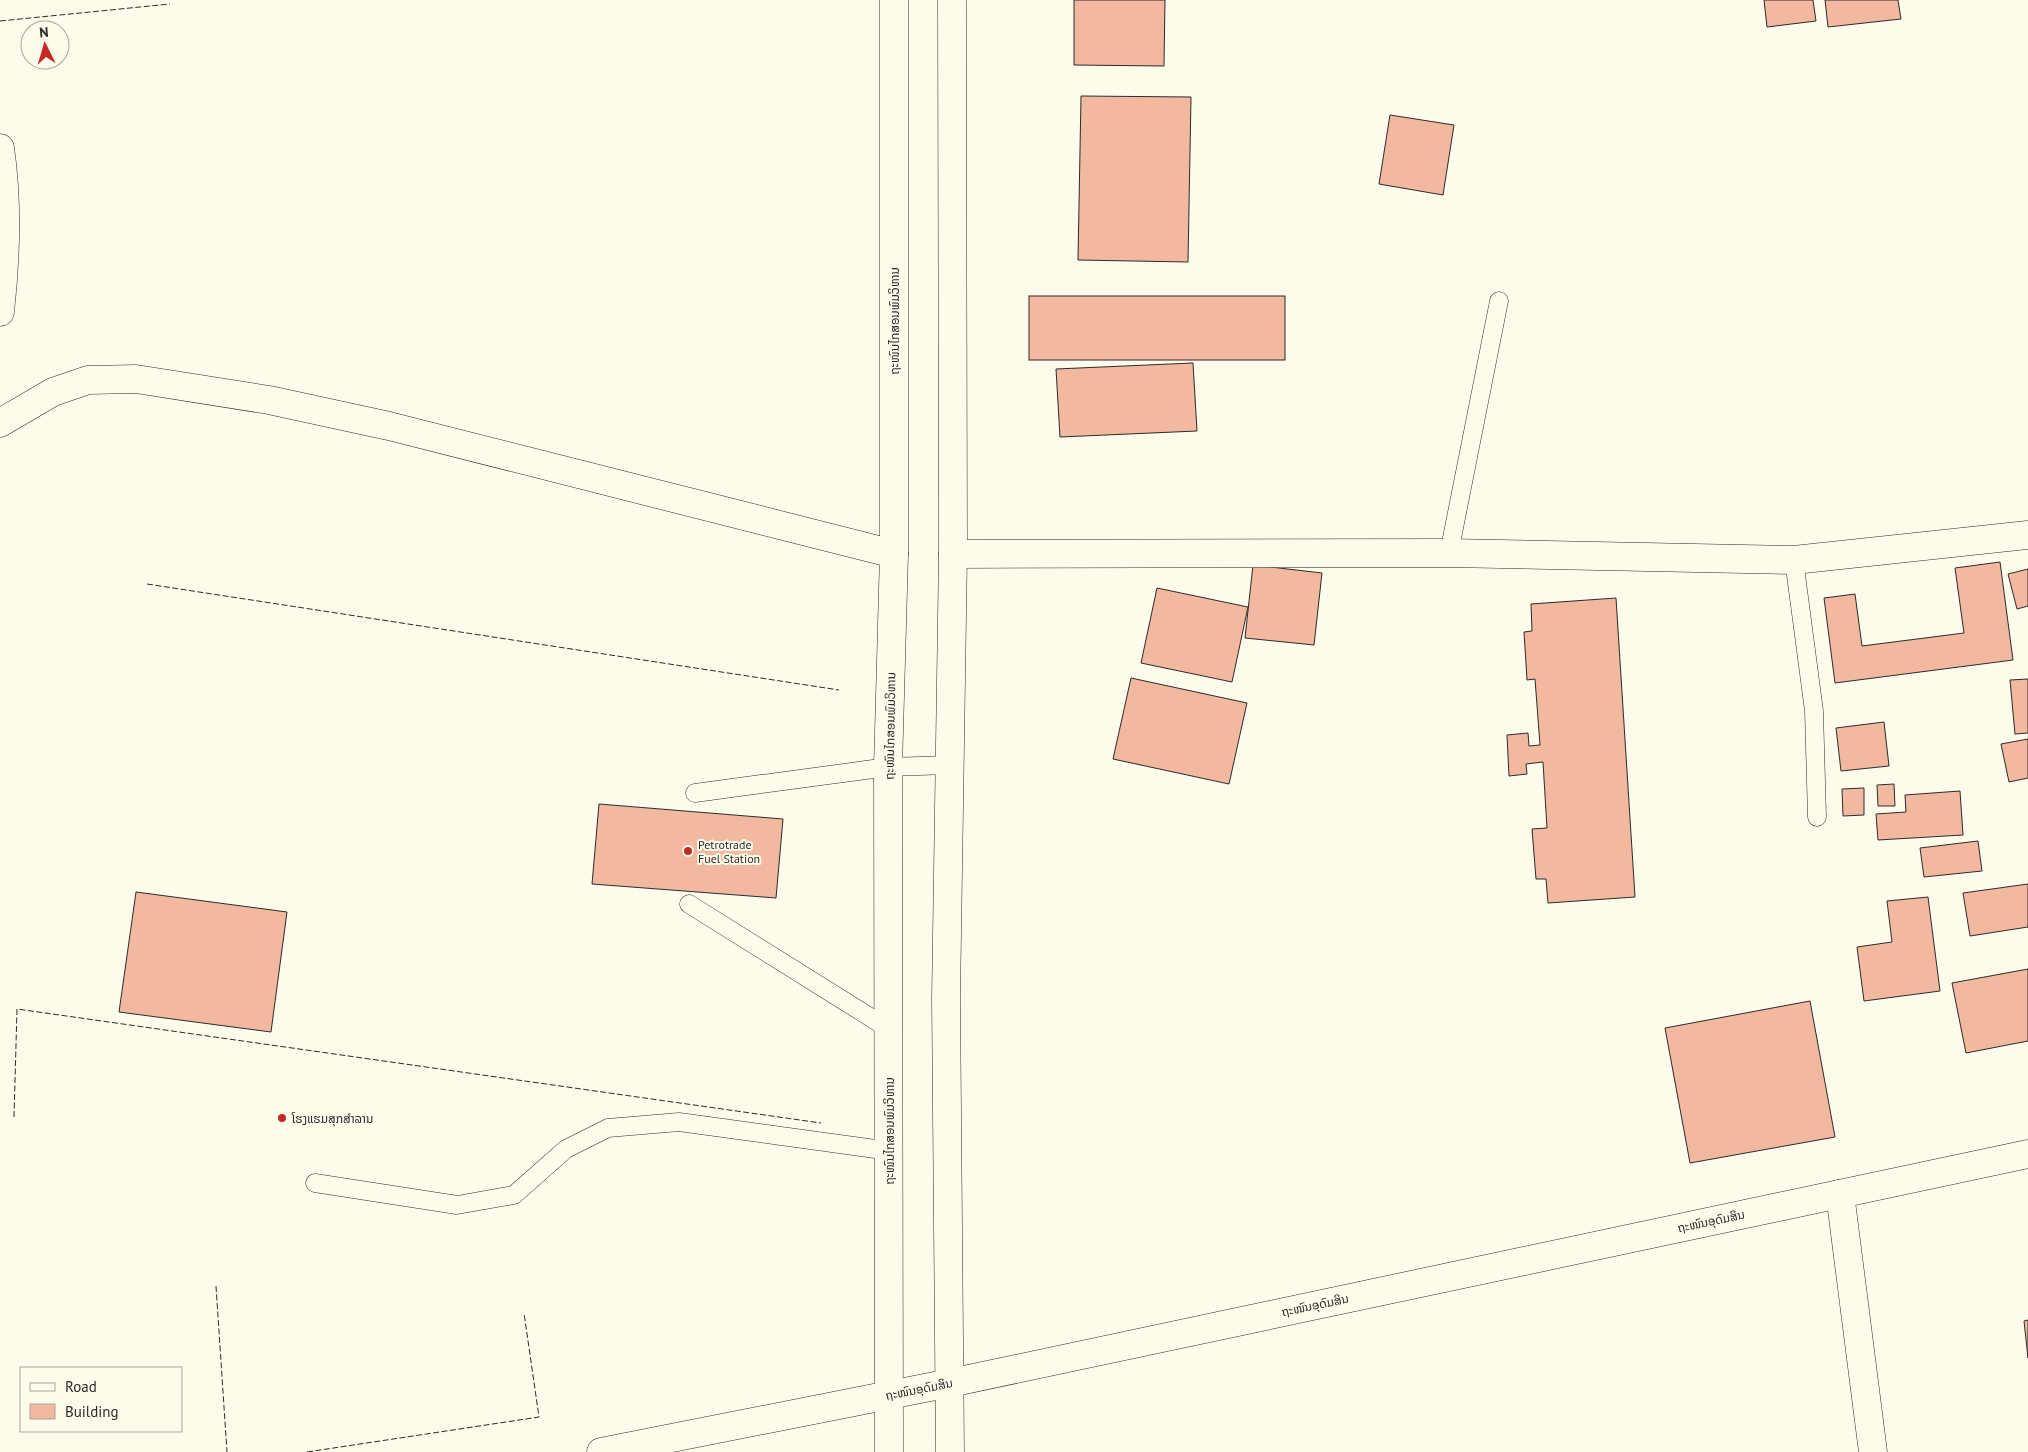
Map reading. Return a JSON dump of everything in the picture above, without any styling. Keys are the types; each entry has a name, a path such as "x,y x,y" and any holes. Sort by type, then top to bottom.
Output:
{"main road":[{"name":"ຖະໜົນໄກສອນພົມວິຫານ","path":"889,1452 888,767 894,554 894,0"},
{"path":"950,1452 946,1008 953,554 952,0"},
{"path":"0,148 4,226 4,270 0,312"},
{"path":"0,423 53,392 88,380 136,379 269,400 389,426 894,554"},
{"path":"953,554 1449,553 1794,560 2028,535"},
{"name":"ຖະໜົນອຸດົມສິນ","path":"601,1452 950,1383 2028,1154"},
{"path":"1840,1194 1873,1452"}],"lane":[{"path":"1449,553 1499,301"},
{"path":"1794,560 1814,711 1817,817"},
{"path":"695,793 888,767 950,765"},
{"path":"689,904 889,1029"},
{"path":"315,1183 457,1205 514,1195 566,1149 608,1128 679,1122 890,1151"}],"building":[{"path":"1074,0 1165,0 1164,66 1074,65"},
{"path":"1764,0 1813,0 1816,21 1767,27"},
{"path":"1825,0 1898,0 1901,19 1828,27"},
{"path":"1081,96 1191,97 1188,262 1078,260"},
{"path":"1390,115 1454,125 1443,195 1379,184"},
{"path":"1029,296 1285,296 1285,360 1029,360"},
{"path":"1193,363 1197,431 1060,437 1056,369"},
{"path":"2000,562 2013,660 1835,683 1824,598 1855,594 1862,646 1964,633 1955,568"},
{"path":"1253,565 1322,573 1314,645 1245,638"},
{"path":"2028,569 2028,606 2017,609 2008,574"},
{"path":"1157,588 1248,607 1232,682 1141,663"},
{"path":"1616,598 1635,897 1548,903 1546,879 1536,879 1532,829 1547,828 1543,762 1526,764 1527,774 1509,776 1507,735 1528,733 1529,746 1540,745 1535,679 1527,680 1524,632 1532,631 1531,604"},
{"path":"1131,678 1247,703 1229,784 1113,759"},
{"path":"2028,679 2028,733 2015,734 2010,680"},
{"path":"1884,722 1889,766 1841,771 1836,728"},
{"path":"2028,739 2028,778 2009,782 2001,744"},
{"path":"1894,784 1895,806 1878,806 1877,785"},
{"path":"1864,788 1864,815 1843,816 1842,789"},
{"path":"1960,791 1963,835 1878,840 1876,814 1906,812 1905,795"},
{"name":"Petrotrade Fuel Station","path":"599,804 783,819 776,898 592,884"},
{"path":"1978,841 1982,871 1924,877 1920,848"},
{"path":"2028,884 2028,927 1970,936 1963,893"},
{"path":"136,892 287,912 271,1032 119,1012"},
{"path":"1928,897 1940,991 1864,1001 1857,947 1892,942 1887,901"},
{"path":"2028,969 2028,1041 1966,1053 1952,983"},
{"path":"1810,1001 1835,1137 1690,1163 1665,1028"},
{"path":"2028,1320 2028,1358 2024,1321"}],"fence":[{"path":"0,21 170,4"},
{"path":"147,584 839,690"},
{"path":"14,1117 17,1009 821,1123"},
{"path":"216,1286 227,1452"},
{"path":"307,1452 539,1417 524,1313"}],"place":[{"name":"Petrotrade Fuel Station","path":"688,851"},
{"name":"ໂຮງແຮມສຸກສໍາລານ","path":"282,1118"}]}
